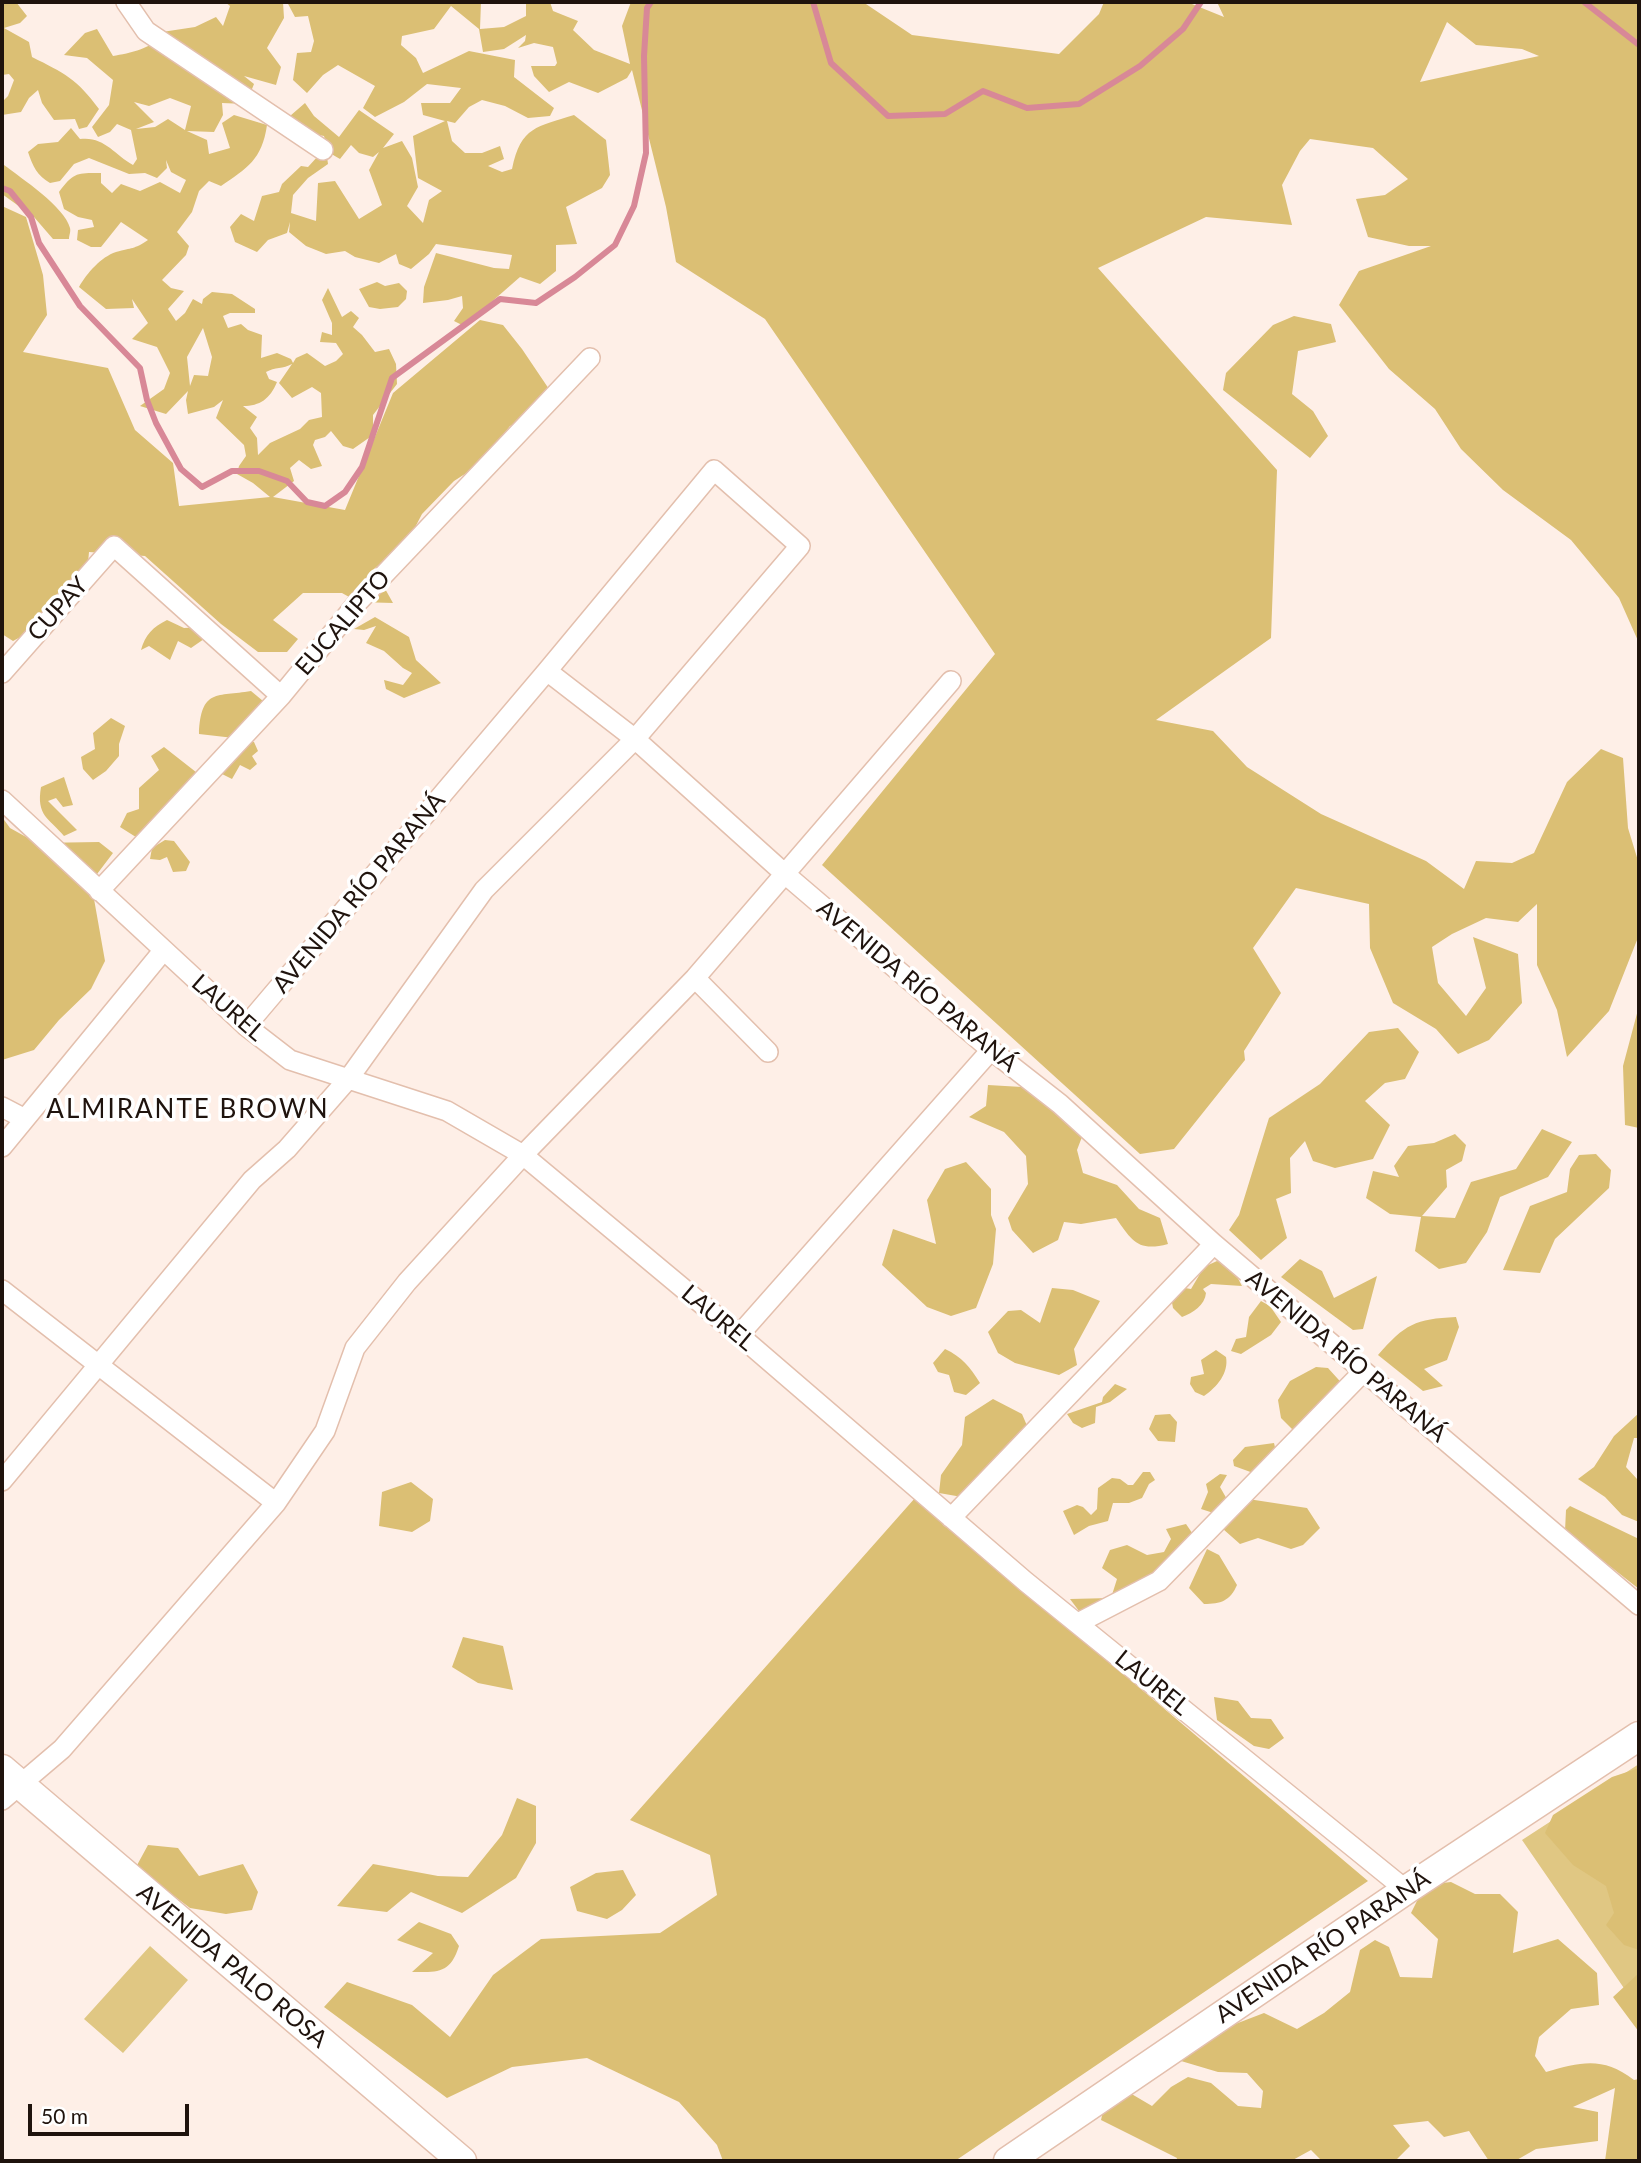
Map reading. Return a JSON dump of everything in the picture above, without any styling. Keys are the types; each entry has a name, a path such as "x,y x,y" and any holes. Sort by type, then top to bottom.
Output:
{"main road":[{"name":"AVENIDA RÍO PARANÁ","path":"1008,2161 1406,1890 1639,1736"},
{"name":"AVENIDA PALO ROSA","path":"8,1785 463,2161"}],"street":[{"path":"126,2 146,31 323,150"},
{"name":"EUCALIPTO","path":"99,891 281,696 358,602 590,358"},
{"path":"2,1480 252,1180 287,1149 349,1077 484,890 635,739 800,546 714,470 547,671"},
{"name":"CUPAY","path":"2,673 114,546 281,696"},
{"name":"AVENIDA RÍO PARANÁ","path":"246,1026 547,671 635,739 785,874 991,1050 1060,1104 1214,1244 1639,1605"},
{"path":"8,1785 62,1749 276,1503 325,1431 355,1348 407,1282 523,1155 695,978 951,681"},
{"name":"LAUREL","path":"2,800 246,1026 290,1060 447,1111 523,1155 739,1335 951,1518 1406,1890"},
{"path":"2,1147 163,951"},
{"path":"695,978 768,1052"},
{"path":"739,1335 991,1050"},
{"path":"2,1107 25,1119"},
{"path":"951,1518 1214,1244"},
{"path":"2,1290 276,1503"},
{"path":"1078,1623 1159,1581 1363,1372"}],"shaded area":[{"path":"2,2 16,2 27,16 20,23 4,28 29,42 32,57 69,78 84,90 99,109 87,127 79,129 75,119 54,120 42,103 38,90 29,98 21,112 2,115 2,102 8,96 14,80 9,74 2,75"},
{"path":"225,2 283,2 284,18 267,48 281,67 276,85 244,76 254,84 246,104 222,103 223,115 214,132 187,131 207,140 209,154 230,148 222,123 234,115 267,125 261,147 246,168 221,186 209,181 199,191 192,212 177,232 189,246 186,255 162,280 171,288 184,291 168,309 176,321 185,313 193,299 202,304 203,299 212,292 232,294 255,309 255,313 230,313 223,316 228,328 241,324 262,335 261,358 277,353 291,359 293,363 296,358 307,353 325,366 343,354 336,343 320,342 322,332 332,335 332,323 322,300 328,288 342,317 351,311 359,318 353,327 375,352 389,349 396,364 397,384 373,415 373,435 353,449 343,446 331,431 325,437 315,440 313,445 322,466 311,469 299,460 290,468 294,481 273,497 345,510 393,393 480,320 503,325 553,395 539,416 510,426 482,463 454,481 422,514 408,541 374,569 393,603 358,602 342,593 303,593 273,620 298,639 287,652 258,652 221,624 145,556 89,552 85,595 57,599 45,624 13,641 2,634 2,206 26,217 43,275 47,315 23,352 108,368 135,430 173,463 179,506 270,497 237,474 246,456 244,445 216,418 223,400 214,407 188,414 188,391 166,414 140,406 164,389 170,373 157,347 132,339 148,323 132,299 134,308 106,309 79,287 90,271 105,258 148,240 121,222 101,247 91,247 77,240 78,230 94,227 92,220 78,217 64,209 59,192 73,177 101,173 101,183 112,193 121,184 140,191 160,182 180,193 186,180 171,172 166,160 167,168 157,178 145,173 129,174 89,158 74,164 60,181 50,183 36,170 28,152 38,144 58,142 71,128 80,139 96,140 133,165 137,159 131,130 117,124 110,132 98,137 92,127 109,105 113,80 87,58 64,55 85,33 97,29 113,56 148,46 159,38 162,32 195,27 216,17 223,26 230,6","holes":["170,98 191,106 185,130 168,119 155,127 136,129 154,122 134,102 149,106","203,328 212,357 208,376 194,375 190,386 187,357","292,364 279,383 292,398 312,387 321,393 322,417 309,420 300,429 270,443 258,455 257,438 250,428 257,417 243,406 255,405 271,393 277,382 269,379 266,372"]},
{"path":"287,2 481,2 480,29 504,27 526,16 526,2 550,2 553,11 578,21 573,30 594,50 630,64 622,26 631,2 863,2 912,35 1059,54 1099,14 1104,2 1187,2 1224,17 1217,2 1639,2 1639,643 1619,598 1571,540 1503,490 1461,449 1435,409 1389,369 1339,305 1359,271 1431,246 1409,246 1368,237 1356,199 1385,195 1408,179 1373,148 1310,139 1300,151 1282,185 1292,225 1206,217 1098,268 1277,470 1271,638 1156,720 1213,731 1247,767 1321,814 1426,861 1464,889 1476,861 1512,863 1534,853 1567,782 1601,749 1623,758 1628,828 1639,864 1639,935 1609,1011 1567,1057 1557,1010 1537,965 1537,904 1518,922 1486,918 1432,947 1438,983 1466,1016 1486,988 1473,937 1518,954 1522,1003 1489,1040 1458,1054 1436,1029 1393,1003 1370,948 1369,904 1296,888 1253,948 1281,993 1244,1051 1245,1060 1174,1149 1140,1154 822,865 995,654 765,319 676,262 666,207 632,70 627,78 598,93 569,82 549,92 534,76 531,66 555,66 557,63 553,47 534,43 518,48 525,41 526,35 504,49 483,52 479,29 451,6 434,29 402,36 401,45 416,58 423,73 469,51 515,60 514,77 554,108 550,116 528,118 505,106 482,100 469,107 455,123 447,121 452,141 465,153 482,153 500,146 504,159 488,166 502,172 512,169 520,144 532,130 574,115 606,140 610,175 602,188 566,207 577,244 556,245 556,271 540,284 520,277 464,326 454,321 463,308 462,296 423,303 424,287 436,253 494,268 509,269 512,255 436,244 429,254 411,269 399,264 396,254 379,263 355,257 345,251 326,254 306,246 289,232 290,222 287,233 268,240 257,252 235,242 230,227 241,214 254,221 262,196 279,192 282,184 301,166 308,167 318,156 327,157 328,164 308,178 293,195 291,213 316,221 318,183 335,181 359,219 382,205 369,170 379,152 373,157 359,153 351,145 340,159 328,152 324,136 308,133 290,116 305,103 314,116 339,137 359,110 394,134 383,148 402,141 412,158 418,187 407,206 423,223 429,200 442,191 418,178 413,136 445,121 423,115 421,103 450,103 461,88 427,84 404,102 375,117 363,108 375,86 338,65 323,75 307,93 293,80 297,53 311,52 314,41 308,16 295,17","holes":["1447,22 1476,45 1522,49 1539,56 1420,82"]},
{"path":"4,165 42,193 60,211 70,228 69,239 53,239 34,217 2,194"},
{"path":"377,282 385,286 399,283 407,291 406,299 398,307 369,307 359,289"},
{"path":"1294,316 1331,324 1336,342 1298,351 1292,394 1313,411 1328,436 1310,458 1223,390 1226,373 1273,325"},
{"path":"375,617 409,637 416,660 441,683 404,698 386,689 384,680 403,685 412,673 384,651 366,643 376,626 364,630 354,629"},
{"path":"167,620 184,628 203,627 204,639 191,648 178,641 170,660 149,646 141,650 150,632"},
{"path":"251,691 263,701 234,738 199,734 200,719 207,702 220,695"},
{"path":"111,718 125,726 119,744 119,756 106,771 93,780 83,769 81,757 95,749 93,733"},
{"path":"250,742 254,742 258,751 252,756 257,764 250,770 240,765 232,779 220,773"},
{"path":"164,747 201,776 196,783 168,803 139,839 120,827 127,813 139,809 139,788 159,770 151,756"},
{"path":"64,777 73,805 63,807 56,798 48,801 77,830 64,836 45,816 40,797 41,787"},
{"path":"2,817 10,828 37,843 99,842 113,853 91,882 105,961 91,989 59,1020 34,1050 2,1060"},
{"path":"165,840 174,841 190,862 186,871 173,872 167,857 160,860 150,859 152,848"},
{"path":"1639,1006 1639,1128 1625,1125 1623,1066"},
{"path":"1398,1028 1419,1052 1405,1079 1385,1083 1365,1101 1390,1125 1373,1159 1335,1168 1313,1161 1305,1141 1290,1158 1291,1193 1276,1199 1287,1238 1261,1260 1229,1230 1239,1215 1269,1118 1320,1084 1369,1032"},
{"path":"988,1085 1022,1087 1085,1129 1077,1150 1083,1173 1117,1185 1139,1209 1160,1218 1168,1244 1149,1247 1137,1243 1116,1218 1081,1224 1064,1222 1058,1240 1033,1253 1012,1230 1008,1218 1028,1184 1026,1156 1004,1132 969,1117 986,1106"},
{"path":"1542,1129 1572,1142 1548,1177 1500,1197 1487,1232 1466,1263 1439,1269 1415,1251 1421,1217 1390,1214 1366,1198 1373,1171 1399,1177 1394,1166 1408,1146 1434,1143 1455,1134 1466,1145 1462,1161 1446,1170 1447,1187 1422,1216 1455,1218 1471,1182 1516,1169"},
{"path":"1596,1154 1611,1170 1609,1188 1555,1239 1540,1273 1503,1270 1530,1206 1567,1192 1570,1169 1579,1155"},
{"path":"966,1162 991,1189 991,1215 996,1229 993,1264 976,1308 951,1316 927,1307 882,1265 893,1229 936,1244 927,1200 945,1169"},
{"path":"1300,1259 1322,1271 1334,1298 1377,1276 1363,1329 1353,1330 1281,1277"},
{"path":"1217,1261 1232,1267 1242,1286 1211,1284 1203,1289 1206,1293 1201,1305 1182,1317 1173,1308 1171,1297 1179,1287 1191,1289 1204,1267"},
{"path":"1052,1288 1073,1290 1100,1301 1074,1349 1077,1365 1059,1375 1015,1363 998,1353 988,1332 1008,1311 1021,1310 1040,1323"},
{"path":"1261,1301 1270,1306 1281,1322 1271,1335 1241,1354 1231,1351 1236,1339 1246,1337 1249,1317"},
{"path":"1456,1317 1459,1327 1447,1360 1424,1369 1443,1386 1423,1391 1378,1355 1396,1336 1412,1325 1430,1319"},
{"path":"945,1349 965,1363 980,1383 966,1395 954,1392 949,1375 938,1372 933,1363"},
{"path":"1216,1350 1226,1357 1226,1369 1217,1384 1204,1396 1195,1392 1190,1384 1191,1377 1204,1374 1201,1360"},
{"path":"1316,1367 1328,1368 1347,1389 1300,1437 1281,1418 1278,1400 1290,1381"},
{"path":"1115,1384 1127,1389 1110,1402 1096,1407 1095,1423 1082,1428 1073,1423 1067,1414 1102,1402 1103,1397"},
{"path":"993,1399 1022,1414 1028,1428 962,1497 939,1493 941,1475 962,1445 965,1417"},
{"path":"1639,1413 1639,1438 1634,1438 1626,1467 1637,1479 1639,1522 1622,1515 1605,1497 1578,1479 1594,1467 1614,1436"},
{"path":"1170,1414 1177,1422 1175,1442 1158,1441 1149,1429 1155,1415"},
{"path":"1274,1443 1278,1460 1256,1474 1234,1466 1233,1460 1245,1447"},
{"path":"1143,1472 1150,1472 1155,1480 1149,1484 1142,1498 1129,1503 1113,1503 1108,1521 1089,1526 1074,1535 1063,1511 1077,1505 1091,1515 1097,1509 1098,1488 1112,1478 1133,1485"},
{"path":"1220,1474 1227,1475 1220,1487 1232,1508 1248,1499 1307,1508 1320,1528 1303,1545 1291,1549 1258,1538 1240,1544 1223,1529 1223,1516 1201,1509 1208,1492 1206,1484"},
{"path":"411,1482 433,1499 430,1521 412,1532 379,1526 382,1492"},
{"path":"915,1498 1368,1881 955,2161 723,2161 717,2145 679,2102 587,2058 512,2067 447,2098 324,2007 347,1982 412,2005 450,2037 493,1975 541,1939 660,1933 717,1895 710,1855 630,1820"},
{"path":"1570,1506 1639,1539 1639,1589 1565,1531 1566,1510"},
{"path":"1186,1524 1201,1546 1082,1615 1070,1599 1111,1598 1117,1579 1102,1568 1110,1550 1127,1545 1147,1555 1164,1552 1171,1539 1166,1529"},
{"path":"1207,1549 1219,1555 1237,1585 1224,1600 1204,1604 1189,1588"},
{"path":"463,1637 503,1646 513,1690 478,1683 452,1667"},
{"path":"1214,1697 1238,1701 1251,1718 1271,1719 1284,1738 1269,1749 1254,1746 1217,1720"},
{"path":"1639,1764 1639,2010 1522,1840"},
{"path":"1639,1768 1639,1950 1624,1945 1606,1925 1614,1913 1606,1886 1573,1865 1545,1833 1553,1815 1612,1777"},
{"path":"517,1798 536,1806 536,1843 516,1878 462,1913 411,1892 387,1912 337,1906 373,1864 438,1876 468,1877 502,1835"},
{"path":"148,1845 178,1848 199,1876 243,1864 258,1892 252,1910 226,1914 190,1908 136,1867"},
{"path":"623,1870 636,1895 622,1910 607,1919 577,1911 570,1887 596,1873"},
{"path":"1451,1882 1475,1894 1500,1894 1518,1912 1513,1953 1558,1939 1597,1973 1599,2005 1571,2009 1539,2037 1535,2056 1546,2072 1592,2063 1612,2067 1634,2080 1639,2079 1639,2161 1605,2161 1615,2088 1573,2107 1598,2112 1598,2141 1536,2149 1515,2161 1489,2161 1469,2131 1444,2137 1428,2121 1393,2125 1410,2146 1395,2161 1322,2161 1311,2150 1291,2161 1176,2161 1177,2158 1101,2120 1107,2094 1118,2086 1152,2106 1171,2087 1188,2077 1211,2083 1238,2106 1261,2108 1263,2091 1247,2073 1218,2072 1181,2061 1191,2046 1217,2031 1264,2013 1297,2029 1324,2013 1350,1992 1360,1950 1375,1940 1389,1947 1400,1977 1432,1978 1438,1939 1411,1913 1425,1885"},
{"path":"419,1922 451,1934 459,1946 447,1967 429,1972 412,1972 433,1953 397,1940"},
{"path":"150,1946 188,1980 123,2053 84,2019"},
{"path":"1638,1974 1639,1977 1639,2032 1613,1997"}],"waterway":[{"path":"2,188 10,191 31,217 39,243 80,306 140,368 147,400 156,423 181,469 202,487 232,471 259,471 287,481 307,502 325,506 345,492 362,467 392,378 500,299 536,303 575,277 615,245 634,206 646,153 644,56 647,8 651,2"},
{"path":"813,2 831,63 888,116 945,114 983,91 1027,108 1079,104 1140,66 1183,29 1201,2"},
{"path":"1584,2 1639,45"}],"district":[{"name":"ALMIRANTE BROWN","path":"188,1110"}]}
